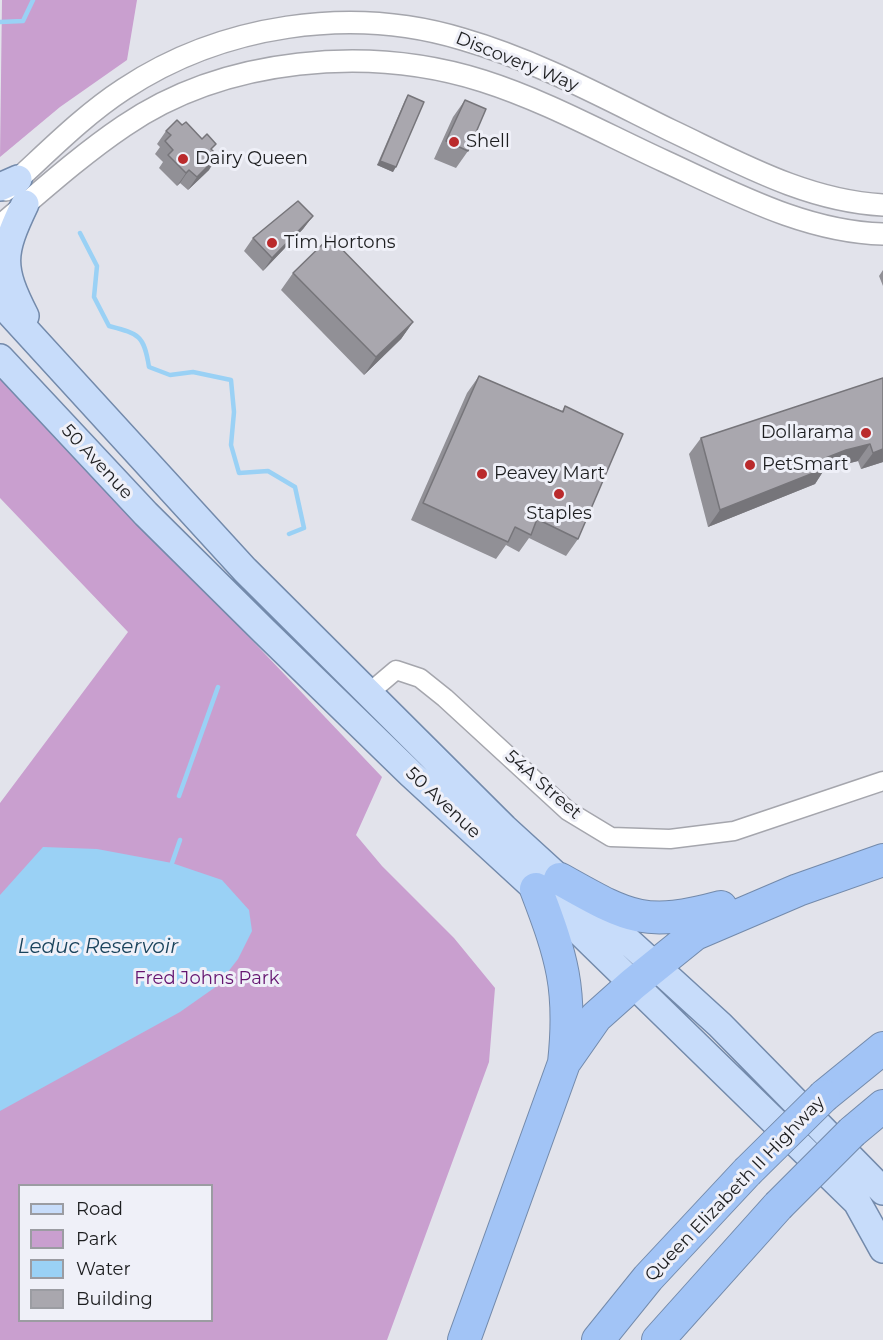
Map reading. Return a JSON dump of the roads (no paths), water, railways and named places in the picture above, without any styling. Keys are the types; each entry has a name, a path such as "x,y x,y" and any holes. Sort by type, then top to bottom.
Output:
{"highway":[{"path":"564,1063 596,1017 644,974 695,934 798,890 883,860"},
{"path":"464,1340 564,1063 568,1026 567,982 558,948 548,884 625,912 664,919 798,890"},
{"name":"Queen Elizabeth II Highway","path":"598,1340 648,1278 747,1172 824,1096 883,1048"},
{"path":"658,1340 778,1206 852,1132 883,1106"}],"main road":[{"path":"11,192 7,243 3,260 5,277 13,297 28,321 67,376"},
{"name":"50 Avenue","path":"0,302 245,570 504,828 548,884"},
{"name":"50 Avenue","path":"0,358 147,514 411,774 548,884 644,974 857,1202 883,1249"},
{"path":"644,974 645,981 660,984 760,1065 883,1191"},
{"path":"857,1202 883,1230"}],"street":[{"name":"Discovery Way","path":"0,226 11,192 122,90 149,74 186,57 255,33 313,25 360,23 411,27 487,47 536,66 788,184 852,202 883,205"},
{"name":"Discovery Way","path":"11,192 174,98 254,73 309,64 373,62 439,69 482,81 519,94 777,212 827,226 883,234"},
{"name":"54A Street","path":"370,692 396,670 420,678 445,698 568,811 611,837 670,839 734,831 883,781"}],"water":[{"name":"Leduc Reservoir","path":"43,847 97,849 172,863 222,880 249,910 252,931 238,959 217,986 180,1012 0,1111 0,895"}],"waterway":[{"path":"0,22 23,21 33,0"},
{"path":"80,233 97,266 94,297 109,326 134,334 142,342 149,367 170,375 193,372 231,380 234,412 231,445 239,473 268,471 295,487 304,528 289,534"},
{"path":"179,796 218,687"},
{"path":"172,863 180,840"}],"place":[{"name":"Shell","path":"454,142"},
{"name":"Dairy Queen","path":"183,159"},
{"name":"Tim Hortons","path":"272,243"},
{"name":"Dollarama","path":"866,433"},
{"name":"PetSmart","path":"750,465"},
{"name":"Peavey Mart","path":"482,474"},
{"name":"Staples","path":"559,494"}],"park label":[{"name":"Fred Johns Park","path":"207,979"}]}
